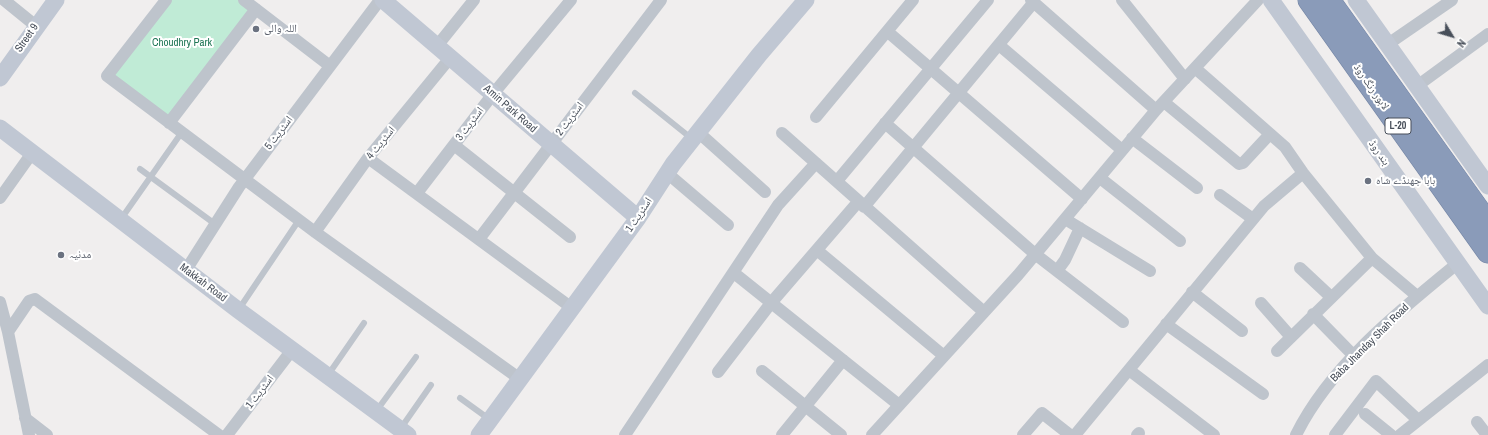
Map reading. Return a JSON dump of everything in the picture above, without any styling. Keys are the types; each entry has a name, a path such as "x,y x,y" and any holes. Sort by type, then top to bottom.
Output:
{"highway":[{"name":"لاہور رنگ روڈ","path":"1309,0 1488,252"},
{"name":"لاہور رنگ روڈ","path":"1329,0 1488,223"}],"street":[{"path":"4,0 36,26"},
{"name":"Street 9","path":"0,78 56,0"},
{"path":"166,0 107,76 315,232 520,379"},
{"path":"244,0 330,66"},
{"name":"اسٹریٹ 5","path":"186,270 244,179 380,0"},
{"name":"Amin Park Road","path":"383,0 638,218"},
{"path":"437,46 474,0"},
{"name":"اسٹریٹ 3","path":"417,193 493,94 571,0"},
{"name":"اسٹریٹ 2","path":"479,239 661,0"},
{"name":"اسٹریٹ 1","path":"479,435 638,218 667,173 758,55 806,0"},
{"path":"816,117 913,0"},
{"path":"838,181 988,0"},
{"path":"1122,0 1185,79"},
{"path":"872,435 1035,254 1160,106 1258,0"},
{"name":"بند روڈ","path":"1271,0 1488,305"},
{"path":"1356,0 1488,186"},
{"path":"1388,44 1452,0"},
{"path":"718,372 771,303 818,250 914,148 999,45 1033,1 1160,106 1239,164 1243,163 1270,134"},
{"path":"169,123 256,9"},
{"path":"888,32 1082,199"},
{"path":"1417,86 1488,34"},
{"path":"999,45 1122,150"},
{"name":"اسٹریٹ 4","path":"315,232 368,158 450,58"},
{"path":"1195,68 1285,147 1303,173 1372,258 1417,296"},
{"path":"886,123 1035,254 1123,322"},
{"name":"Makkah Road","path":"0,128 238,310 404,432"},
{"path":"782,133 838,181 861,205 984,312"},
{"path":"695,136 765,192"},
{"path":"1132,138 1196,188"},
{"path":"454,145 570,237"},
{"path":"0,198 32,153"},
{"path":"368,158 572,308"},
{"path":"625,435 778,205 816,163"},
{"path":"667,173 728,225"},
{"path":"1075,435 1264,206 1303,173"},
{"path":"1100,178 1180,241"},
{"path":"1220,195 1253,219"},
{"path":"1065,219 1150,271"},
{"path":"1057,272 1065,260 1080,228"},
{"path":"818,250 944,356"},
{"path":"1277,351 1313,314 1372,258"},
{"name":"Baba Jhanday Shah Road","path":"1296,435 1305,416 1323,391 1354,356 1417,296 1458,263"},
{"path":"1300,268 1331,297"},
{"path":"734,273 899,405"},
{"path":"1192,292 1242,331"},
{"path":"8,332 29,301 35,299 219,435"},
{"path":"0,302 8,332 28,435"},
{"path":"1261,303 1291,337"},
{"path":"1313,314 1354,356"},
{"path":"1166,324 1263,394"},
{"name":"اسٹریٹ 1","path":"227,435 292,350"},
{"path":"782,435 843,360"},
{"path":"1400,435 1488,365"},
{"path":"1129,370 1214,435"},
{"path":"762,371 842,435"},
{"path":"1335,435 1376,381 1418,420"},
{"path":"1023,435 1042,413 1070,435"},
{"path":"1364,414 1391,435"},
{"path":"25,418 47,435"},
{"path":"1477,422 1487,435"}],"lane":[{"path":"635,93 695,136"},
{"path":"120,220 182,132"},
{"path":"140,169 215,224"},
{"path":"238,310 299,220"},
{"path":"327,376 364,323"},
{"path":"376,412 416,357"},
{"path":"404,432 431,385"},
{"path":"460,398 490,420"}],"green space":[{"name":"Choudhry Park","path":"166,0 244,0 256,9 169,123 107,76"}],"place":[{"name":"اللہ والی","path":"256,29"},
{"name":"بابا جھنڈے شاہ","path":"1368,181"},
{"name":"مدنیہ","path":"61,255"}]}
